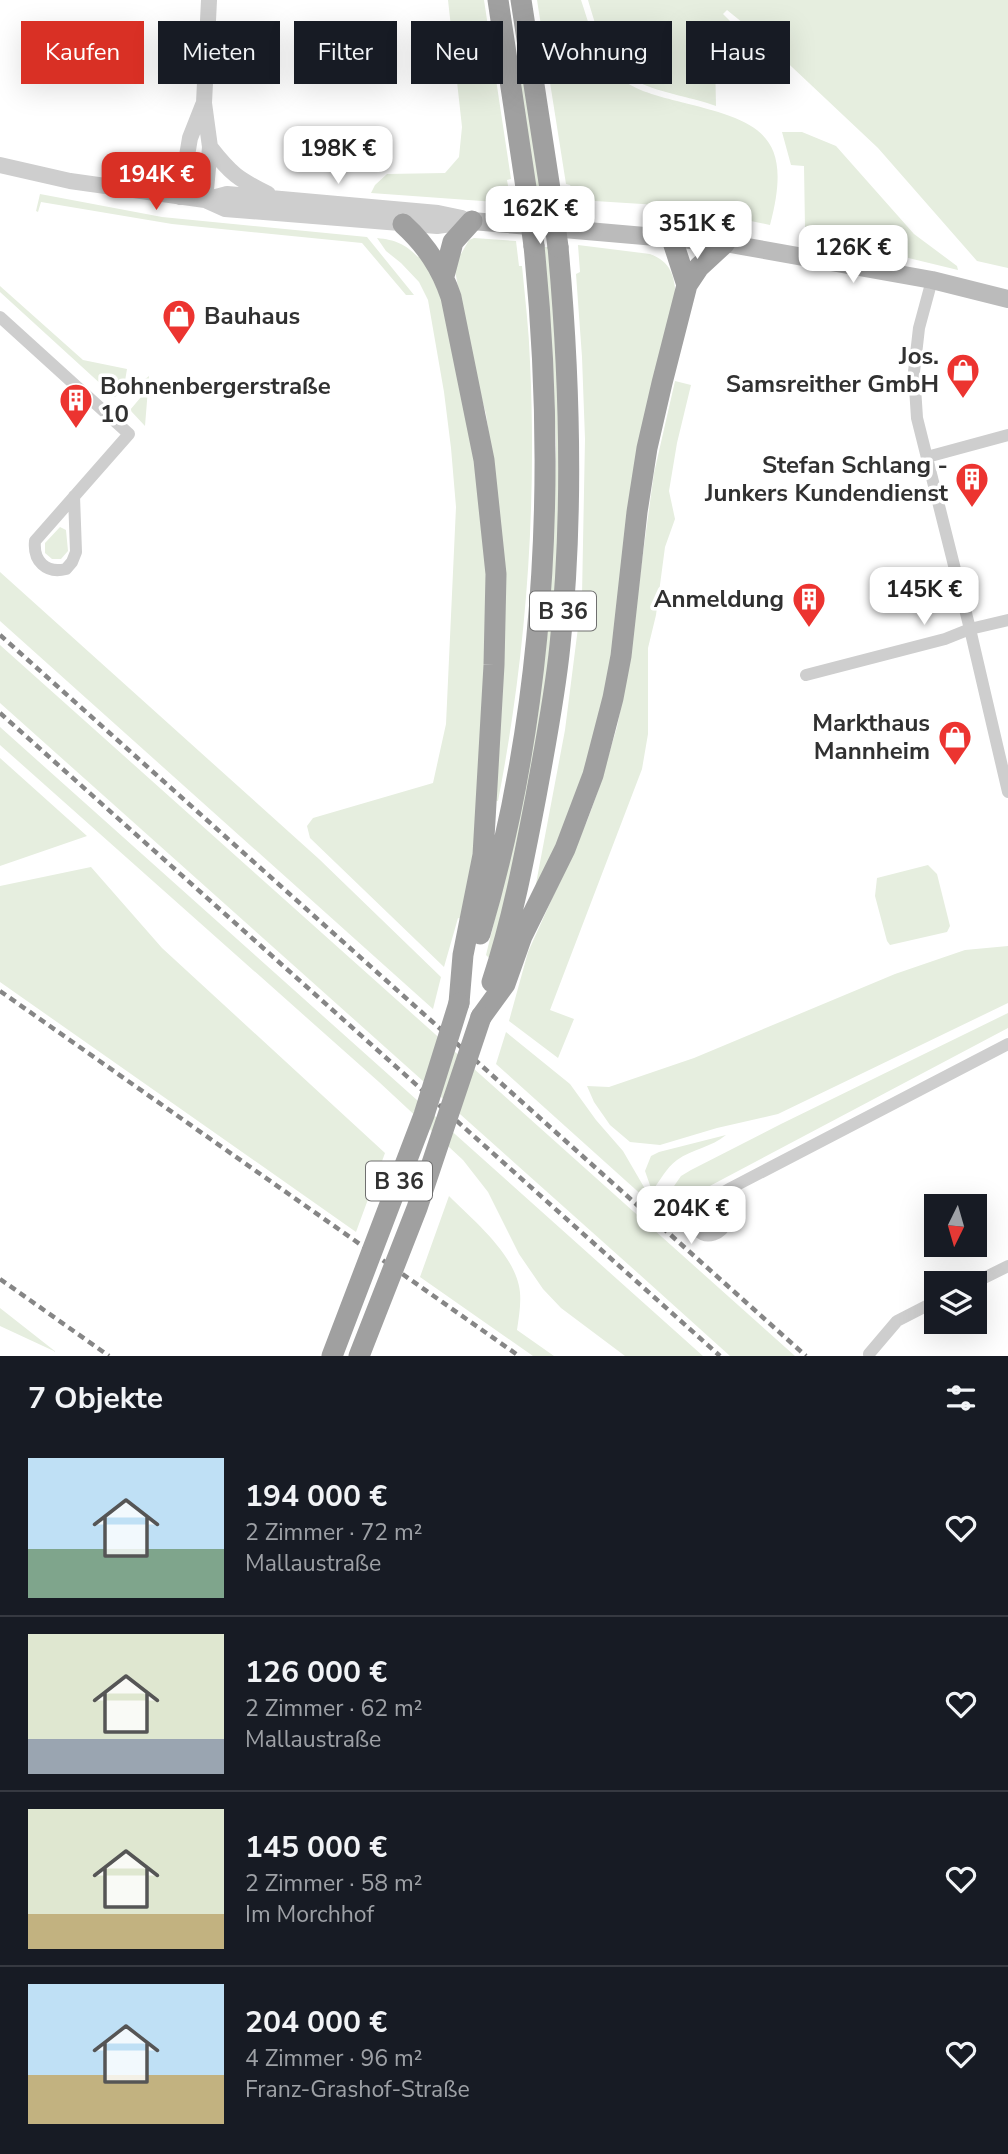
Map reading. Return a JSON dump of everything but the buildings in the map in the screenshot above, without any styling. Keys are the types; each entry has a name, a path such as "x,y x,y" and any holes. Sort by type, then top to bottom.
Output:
{"highway":[{"name":"B 36","path":"332,1356 424,1115 459,1003 470,947 499,864 524,731 538,623 546,425 541,324 534,246 498,0"},
{"name":"B 36","path":"359,1356 417,1208 481,1017 501,990 550,725 561,634 567,556 567,366 558,247 521,0"},
{"path":"444,276 453,242 472,221"},
{"path":"403,224 423,243 444,276 484,460 496,574 484,855 470,947"},
{"path":"672,239 687,285"},
{"path":"502,974 565,849 601,747 621,656 647,448 687,285 699,267 725,243"}],"main road":[{"path":"472,221 725,243 932,280 1008,299"}],"street":[{"path":"205,200 210,147 204,103 209,0"},
{"path":"180,197 190,138 204,103"},
{"path":"210,147 241,181 280,199"},
{"path":"0,165 70,181 205,200 225,209 437,226 472,221"},
{"path":"205,200 227,194 438,213 472,221"},
{"path":"932,280 919,328 914,372 917,418 1006,774 1008,792"},
{"path":"0,317 129,434 74,496 35,541 37,559 50,570 66,569 76,555 74,496"},
{"path":"927,457 1008,435"},
{"path":"806,675 1008,620"},
{"path":"731,1188 1008,1044"},
{"path":"987,1276 1008,1266"},
{"path":"869,1354 897,1321 924,1307"}],"green space":[{"path":"448,0 484,0 487,21 450,21"},
{"path":"537,0 581,0 588,21 540,21"},
{"path":"588,0 1008,0 1008,268 977,261 878,148 790,65 790,21 741,21 727,10 723,14 730,21 686,21 686,84 716,84 716,106 643,84 672,84 672,21 595,21"},
{"path":"457,84 497,84 511,179 507,180 511,203 371,193 387,174 445,173 459,157 462,127"},
{"path":"520,84 526,84 543,201 537,202"},
{"path":"550,84 628,84 652,94 729,116 748,124 763,135 773,150 777,169 776,194 770,225 658,205 579,200 570,185 566,184"},
{"path":"782,132 802,132 836,146 914,234 957,266 958,270 801,232 805,228 804,166 791,165"},
{"path":"40,194 162,217 367,237 414,295 406,295 362,243 172,224 41,202 38,212"},
{"path":"377,238 400,243 418,257 422,255 443,302 468,412 489,560 475,859 462,919 458,918 444,967 310,838 307,826 313,818 433,783 446,724 456,507 444,392 428,300 419,282 386,251"},
{"path":"474,238 516,241 519,266 522,266 532,417 527,582 516,692 498,801 493,800 494,470 486,414 455,271 457,253 461,254 469,240"},
{"path":"578,245 657,257 670,270 676,296 605,704 572,813 535,889 565,730 582,596 585,439 576,274 580,272"},
{"path":"544,247 549,247 560,387 560,545 546,691 518,847 490,959 486,955 514,841 553,544 556,445"},
{"path":"0,286 83,360 127,369 124,387 115,397 0,292"},
{"path":"149,376 145,426 130,410 141,397 144,380"},
{"path":"675,381 691,385 669,491 675,519 665,547 656,615 648,648 648,734 642,769 550,1010 574,1019 558,1058 509,1021 528,952 587,821 617,727 654,473"},
{"path":"60,527 66,530 68,551 61,559 52,559 45,553 45,543"},
{"path":"0,572 319,859 441,977 433,1009 0,621"},
{"path":"0,645 795,1356 730,1356 0,703"},
{"path":"0,727 703,1356 625,1356 561,1308 543,1289 519,1254 488,1192 463,1160 0,745"},
{"path":"0,758 87,836 0,866"},
{"path":"928,865 937,874 950,926 947,932 890,945 875,896 877,878"},
{"path":"91,867 162,948 385,1153 356,1232 0,982 0,886"},
{"path":"1008,946 1008,1003 778,1114 660,1145 630,1142 610,1125 587,1086 609,1087 694,1058 895,974 965,950"},
{"path":"1008,1013 1008,1028 706,1188 684,1213 665,1199 681,1176 691,1170"},
{"path":"506,1032 570,1084 623,1151 648,1194 645,1198 496,1064"},
{"path":"726,1135 677,1160 652,1191 645,1171 651,1156"},
{"path":"449,1196 490,1237 515,1273 520,1297 517,1330 554,1356 533,1356 420,1277"},
{"path":"0,1308 56,1352 0,1326"}],"railway":[{"path":"0,635 806,1356"},
{"path":"0,713 720,1356"},
{"path":"0,991 519,1356"},
{"path":"0,1279 109,1356"}],"place":[{"name":"Bauhaus","path":"179,346"},
{"name":"Jos. Samsreither GmbH","path":"963,400"},
{"name":"Bohnenbergerstraße 10","path":"76,430"},
{"name":"Stefan Schlang - Junkers Kundendienst","path":"972,509"},
{"name":"Anmeldung","path":"809,629"},
{"name":"Markthaus Mannheim","path":"955,767"}]}
